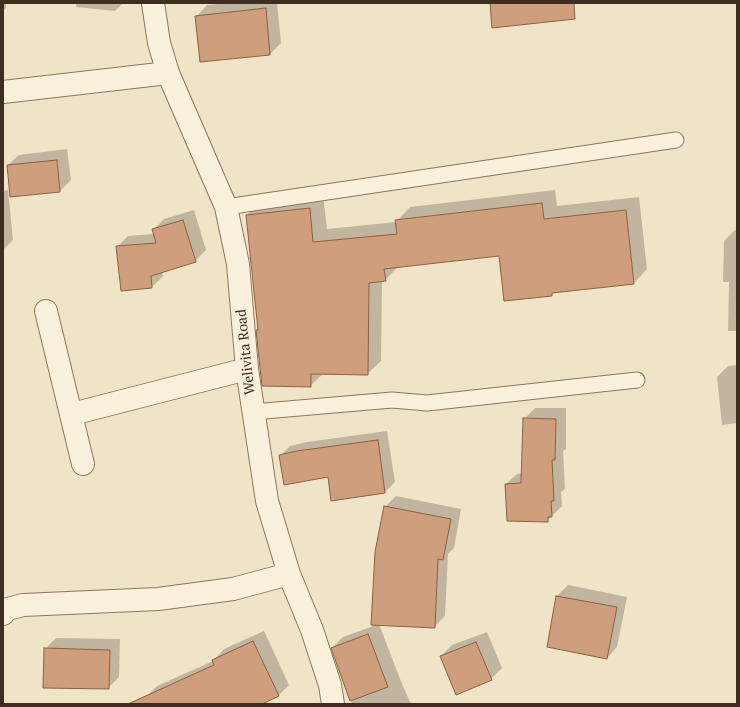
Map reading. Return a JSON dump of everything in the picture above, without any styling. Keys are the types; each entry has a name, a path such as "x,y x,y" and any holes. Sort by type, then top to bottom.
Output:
{"street":[{"name":"Welivita Road","path":"154,3 159,43 168,73 226,207 238,264 247,369 267,502 289,574 312,630 330,685 333,704"},
{"path":"3,92 168,73"},
{"path":"46,311 83,464"},
{"path":"72,414 247,369"},
{"path":"3,614 4,610 23,605 158,599 233,589 289,574"}],"lane":[{"path":"226,207 676,140"},
{"path":"253,412 392,400 427,403 637,380"}],"building":[{"path":"490,3 574,3 575,19 492,28"},
{"path":"266,8 270,55 200,62 195,16"},
{"path":"57,160 60,192 10,197 7,165"},
{"path":"542,203 544,219 626,210 634,284 552,293 552,296 504,301 499,256 384,269 386,281 369,283 368,375 311,374 311,387 262,386 256,330 258,330 246,215 310,208 313,242 397,234 395,220"},
{"path":"183,220 196,262 151,276 152,288 121,291 116,246 156,243 152,229"},
{"path":"523,418 556,419 555,460 552,460 554,501 551,501 552,517 548,517 548,522 507,521 505,484 521,483"},
{"path":"378,440 385,493 331,501 328,477 284,485 279,455 297,451"},
{"path":"384,506 451,519 443,560 438,559 435,628 371,625 375,552"},
{"path":"556,596 617,607 607,659 547,647"},
{"path":"368,634 388,687 350,701 331,648"},
{"path":"253,641 279,696 262,704 128,704 214,665 212,660"},
{"path":"476,642 492,680 456,695 440,656"},
{"path":"44,648 110,650 109,689 43,688"}]}
